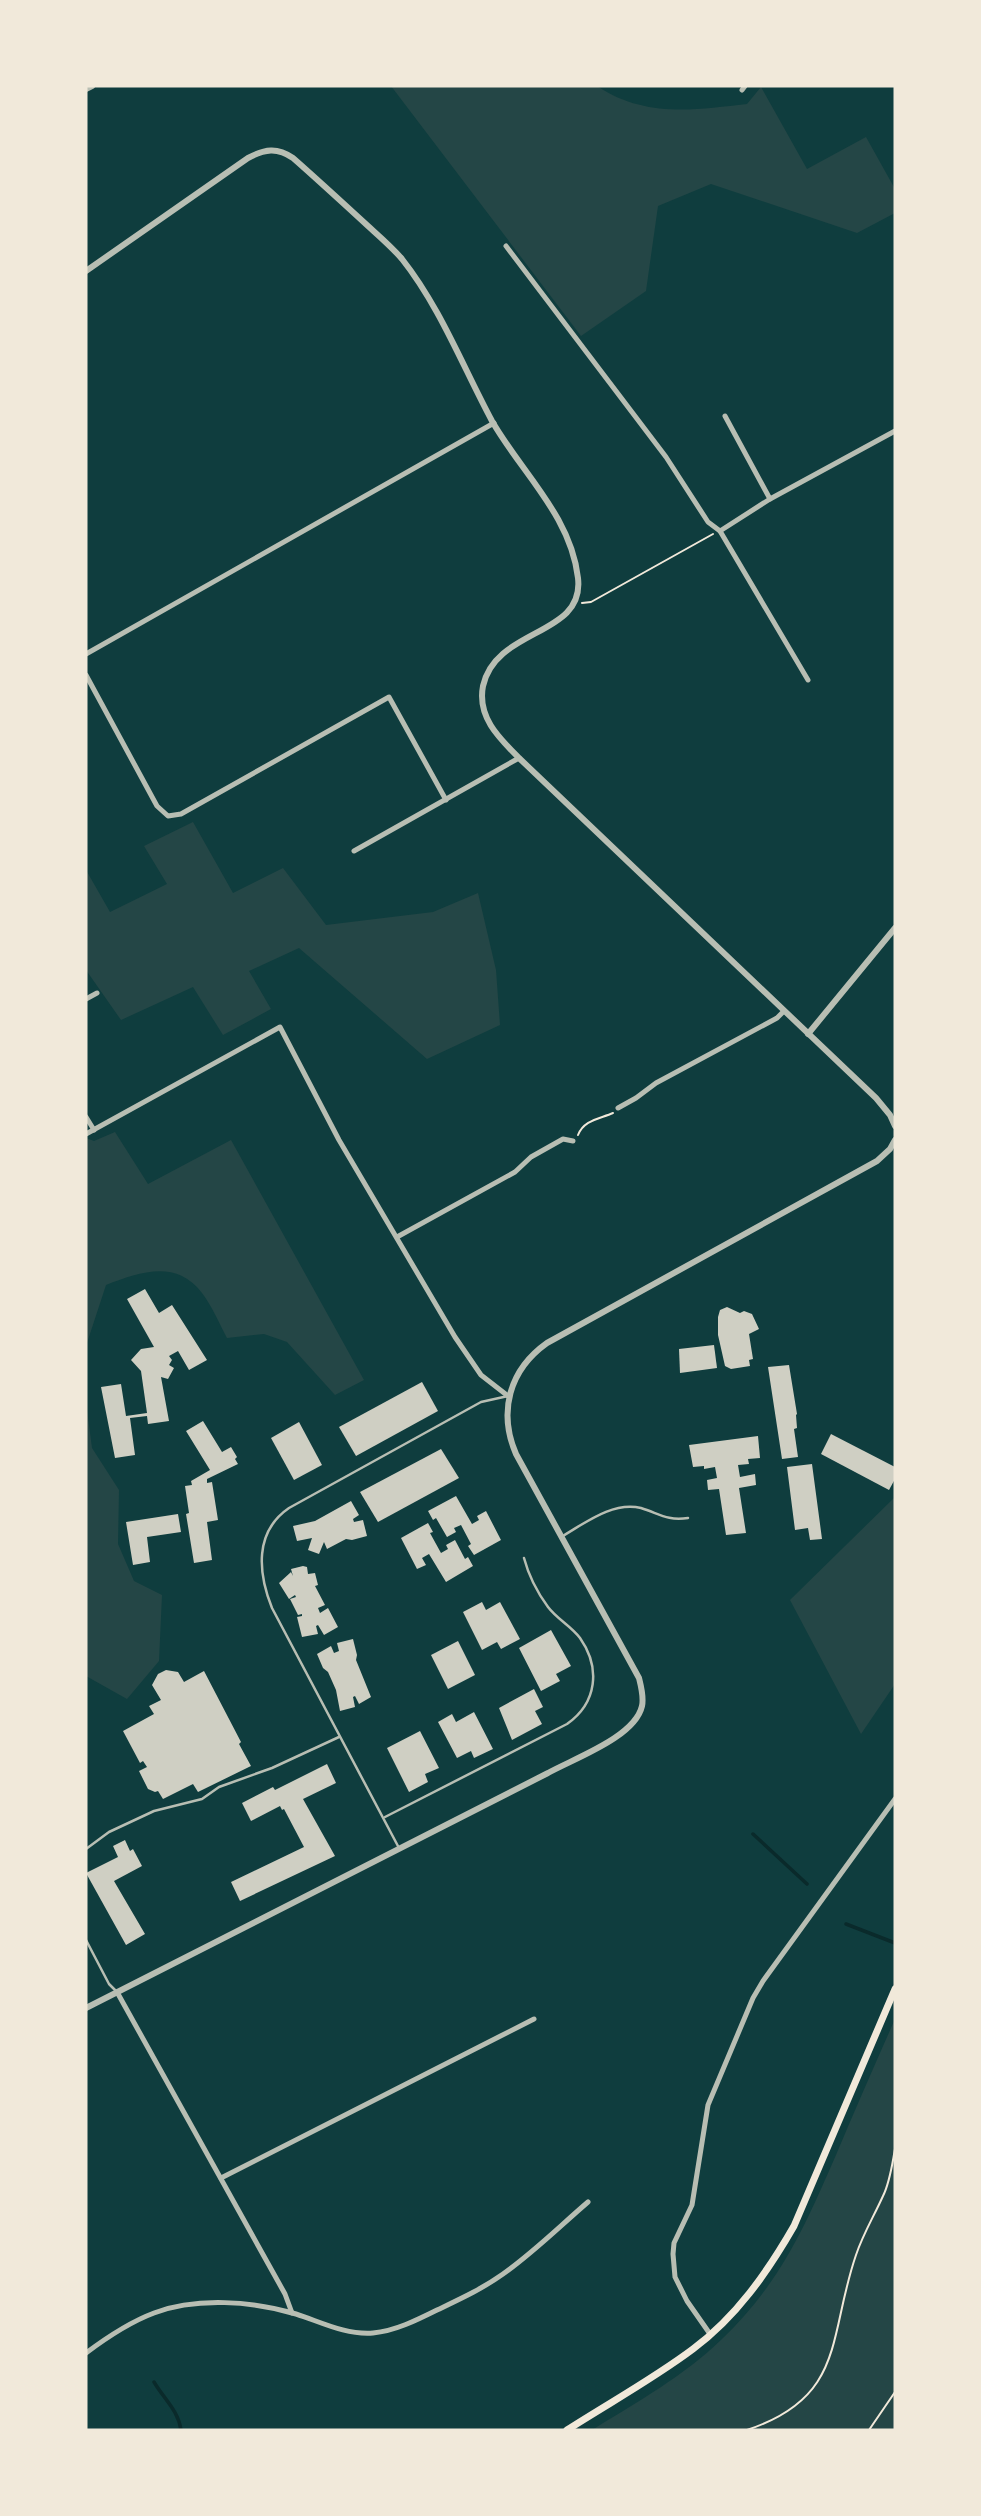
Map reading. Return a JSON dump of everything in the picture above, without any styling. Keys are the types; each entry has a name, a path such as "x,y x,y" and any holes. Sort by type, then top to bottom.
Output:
{"main road":[{"path":"567,2430 693,2349 753,2290 775,2259 793,2226 895,1989"}],"street":[{"path":"86,89 92,86"},
{"path":"86,271 248,158 267,150 280,151 293,158 400,256 444,328 494,423 540,490 569,545 578,583 574,604 563,616 503,652 493,663 485,678 482,694 485,718 499,739 885,1108 895,1126"},
{"path":"506,246 684,481 708,522 720,531 808,680"},
{"path":"725,416 770,499"},
{"path":"86,654 494,423"},
{"path":"720,531 770,499 895,431"},
{"path":"86,675 157,806 168,816 181,814 390,697 446,800"},
{"path":"355,851 519,758"},
{"path":"808,1034 895,928"},
{"path":"86,999 97,993"},
{"path":"618,1108 656,1083 777,1018 783,1012"},
{"path":"86,1134 280,1027 339,1140 476,1369 508,1396"},
{"path":"86,1117 94,1130"},
{"path":"397,1237 515,1172 534,1155 563,1139 573,1141"},
{"path":"86,2008 626,1730 637,1717 642,1700 639,1678 512,1445 507,1419 508,1396 523,1366 547,1343 877,1161 895,1140"},
{"path":"710,2334 680,2289 673,2254 679,2229 692,2205 708,2105 753,1998 763,1981 895,1799"},
{"path":"117,1992 285,2294 292,2313"},
{"path":"221,2178 534,2019"},
{"path":"86,2353 142,2318 186,2305 242,2305 292,2313 353,2333 384,2331 406,2324 492,2281 588,2202"}],"lane":[{"path":"399,1848 272,1608 264,1589 261,1569 266,1536 280,1514 481,1402 508,1396"},
{"path":"561,1537 608,1511 621,1507 645,1509 667,1519 688,1518"},
{"path":"383,1818 576,1717 589,1701 594,1684 593,1669 579,1637 556,1616 543,1599 533,1584 524,1558"},
{"path":"86,1849 109,1832 154,1811 202,1799 219,1787 272,1768 339,1737"},
{"path":"86,1940 117,1992"}],"path":[{"path":"574,604 591,602 720,531"},
{"path":"573,1141 585,1125 612,1114 618,1108"},
{"path":"747,2430 778,2418 805,2399 830,2363 852,2267 870,2220 884,2194 895,2150"},
{"path":"869,2430 895,2392"}],"shaded area":[{"path":"391,86 597,86 633,103 670,109 747,104 761,87 807,169 866,137 895,189 895,213 857,233 711,184 658,206 646,291 581,336"},
{"path":"193,822 233,893 283,868 326,925 433,912 478,893 496,970 500,1025 427,1059 299,948 249,971 271,1009 223,1035 193,987 121,1020 86,970 86,870 110,912 167,884 144,846"},
{"path":"115,1132 148,1184 231,1140 364,1380 335,1395 287,1342 264,1334 227,1338 202,1293 192,1282 169,1272 144,1273 106,1285 86,1346 86,1138 94,1141"},
{"path":"86,1402 92,1448 119,1490 118,1544 134,1581 162,1595 159,1661 127,1699 86,1676"},
{"path":"895,1497 895,1684 861,1734 790,1600"},
{"path":"895,2019 895,2430 592,2430 692,2365 743,2318 776,2275 813,2207"}],"building":[{"path":"145,1289 159,1313 172,1305 207,1360 189,1370 178,1351 169,1356 172,1360 169,1365 174,1368 168,1379 161,1377 169,1421 148,1424 147,1416 130,1418 135,1455 115,1458 101,1387 121,1384 126,1416 147,1413 141,1371 131,1360 141,1349 154,1347 127,1299"},
{"path":"727,1307 740,1313 744,1311 752,1314 759,1329 749,1334 753,1359 749,1360 750,1366 731,1369 725,1366 718,1335 718,1317 720,1310"},
{"path":"714,1345 717,1368 680,1373 679,1349"},
{"path":"789,1365 797,1414 797,1428 794,1429 798,1457 782,1459 768,1367"},
{"path":"422,1382 438,1411 356,1456 339,1427"},
{"path":"203,1421 222,1452 231,1447 238,1464 207,1479 207,1483 212,1482 218,1520 207,1522 212,1560 194,1563 186,1514 189,1513 185,1486 192,1485 191,1481 210,1470 186,1431"},
{"path":"299,1422 322,1465 294,1480 271,1438"},
{"path":"831,1434 895,1467 895,1479 889,1490 821,1454"},
{"path":"758,1436 760,1458 748,1459 749,1464 738,1465 740,1477 755,1474 756,1485 739,1488 746,1533 726,1535 719,1489 708,1490 707,1480 717,1478 715,1467 693,1467 689,1445"},
{"path":"441,1449 459,1478 378,1522 360,1492"},
{"path":"812,1464 822,1539 810,1540 808,1528 795,1530 787,1467"},
{"path":"456,1496 472,1524 479,1520 477,1516 486,1511 501,1540 474,1555 461,1525 454,1528 456,1532 447,1537 436,1518 433,1520 428,1511"},
{"path":"351,1501 359,1515 353,1519 354,1522 363,1520 367,1536 346,1539 327,1549 324,1542 319,1554 308,1550 312,1538 297,1541 293,1526 315,1521"},
{"path":"178,1514 181,1532 147,1537 150,1562 133,1565 126,1522"},
{"path":"428,1523 433,1532 430,1533 441,1553 448,1549 446,1545 455,1540 465,1559 468,1557 473,1566 446,1582 429,1554 422,1558 426,1565 417,1569 401,1538"},
{"path":"307,1567 308,1574 315,1573 318,1585 315,1586 325,1605 318,1608 320,1613 328,1608 338,1627 324,1635 318,1625 318,1634 302,1637 297,1617 302,1614 298,1615 290,1599 296,1597 295,1595 289,1599 279,1583 291,1572 293,1576 291,1569"},
{"path":"482,1602 486,1610 500,1602 520,1639 501,1649 497,1642 482,1650 463,1612"},
{"path":"551,1630 571,1666 556,1674 560,1681 541,1691 519,1648"},
{"path":"353,1639 356,1660 371,1697 359,1704 355,1696 355,1707 340,1711 336,1690 317,1654 331,1646 334,1653 339,1651 337,1643"},
{"path":"458,1641 475,1675 448,1689 431,1655"},
{"path":"166,1670 178,1672 184,1682 204,1671 251,1766 198,1792 193,1784 163,1799 158,1791 148,1789 139,1771 147,1767 143,1761 140,1763 123,1731 154,1714 149,1706 161,1700 152,1685 158,1674"},
{"path":"534,1689 543,1707 535,1711 542,1724 512,1740 499,1708"},
{"path":"474,1712 493,1749 474,1758 471,1751 457,1758 438,1722 452,1714 456,1722"},
{"path":"420,1731 439,1768 425,1774 428,1782 409,1792 387,1748"},
{"path":"327,1764 336,1783 303,1799 335,1856 240,1901 231,1882 304,1847 280,1806 251,1821 242,1803"},
{"path":"125,1840 142,1866 114,1881 145,1934 126,1945 86,1873 118,1857 113,1846"}],"waterway":[{"path":"753,1834 807,1884"},
{"path":"846,1924 895,1943"},
{"path":"154,2382 174,2411 181,2430"}]}
